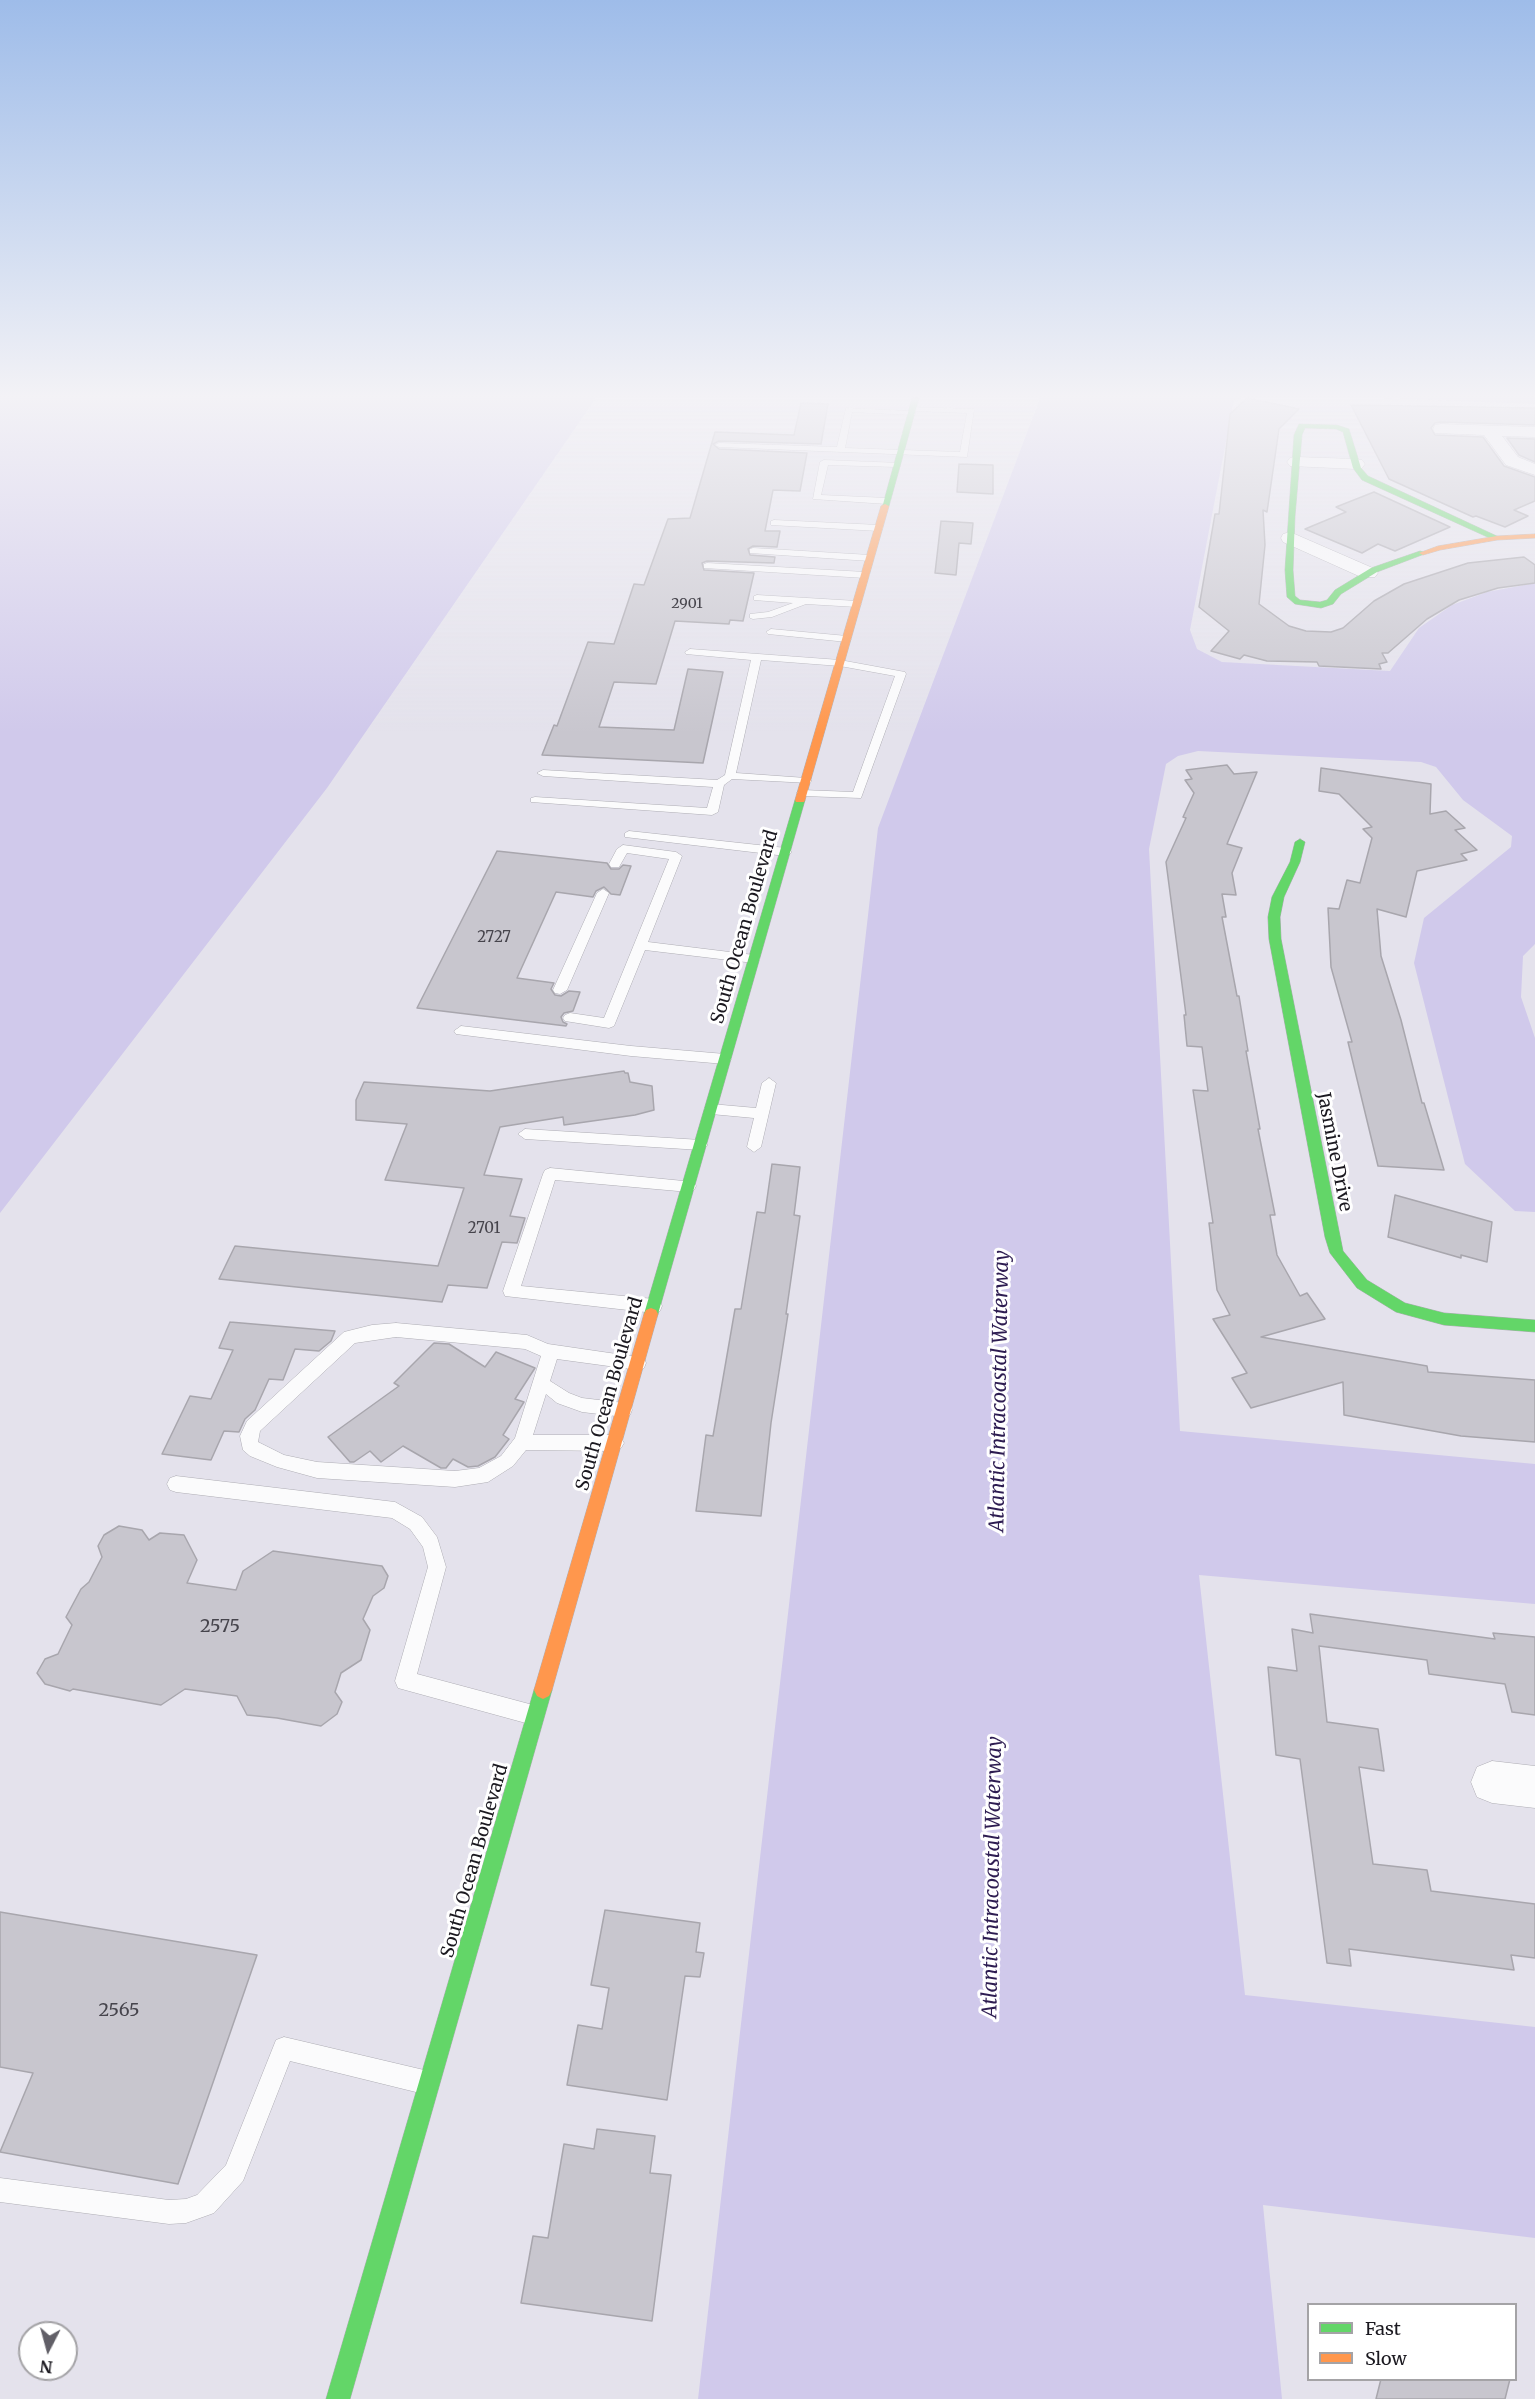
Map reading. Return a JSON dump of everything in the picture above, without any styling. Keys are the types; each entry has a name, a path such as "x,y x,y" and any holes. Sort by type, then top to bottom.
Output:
{"main road":[{"name":"South Ocean Boulevard","path":"338,2399 884,510"},
{"path":"1292,510 1289,592 1291,597 1298,602 1321,605 1330,602 1338,592 1368,573 1409,556 1438,548 1497,538 1535,536"},
{"path":"1434,510 1497,538"},
{"name":"Jasmine Drive","path":"1300,842 1295,862 1278,897 1274,917 1275,939 1332,1237 1337,1253 1362,1284 1401,1308 1444,1319 1535,1326"}],"street":[{"path":"1290,538 1368,573"},
{"path":"1492,1782 1535,1787"}],"lane":[{"path":"774,523 879,528"},
{"path":"753,551 870,558"},
{"path":"707,566 865,574"},
{"path":"757,598 857,604"},
{"path":"753,616 769,615 808,601"},
{"path":"771,632 847,639"},
{"path":"690,652 840,663 902,674 857,796 730,776"},
{"path":"535,800 586,790 719,784 730,776 757,657"},
{"path":"543,773 586,790 712,812 719,784"},
{"path":"629,835 786,852"},
{"path":"570,1018 609,1023 676,856 623,849 615,864"},
{"path":"560,990 603,892"},
{"path":"640,945 754,959"},
{"path":"461,1031 631,1051 725,1059"},
{"path":"754,1147 769,1083"},
{"path":"711,1109 762,1114"},
{"path":"525,1134 701,1145"},
{"path":"654,1306 511,1291 550,1174 689,1186"},
{"path":"551,1351 522,1442 497,1469 482,1476 455,1479 317,1470 283,1462 256,1451 249,1444 253,1425 350,1337 372,1332 396,1330 527,1342 551,1351 638,1364"},
{"path":"541,1385 550,1388 562,1398 582,1405 624,1410"},
{"path":"522,1442 615,1443"},
{"path":"176,1484 394,1510 416,1523 431,1543 437,1567 405,1681 536,1716"},
{"path":"0,2190 169,2212 186,2211 205,2204 235,2173 284,2048 430,2083"}],"water":[{"path":"0,510 519,510 327,788 0,1213"},
{"name":"Atlantic Intracoastal Waterway","path":"998,510 1213,510 1190,630 1197,649 1222,662 1390,671 1419,628 1452,605 1487,592 1535,583 1535,944 1523,956 1521,997 1535,1038 1535,1212 1515,1211 1465,1164 1414,963 1424,918 1511,847 1512,836 1463,800 1436,767 1421,762 1198,751 1178,756 1166,764 1149,849 1180,1431 1535,1464 1535,1604 1199,1575 1245,1995 1535,2027 1535,2238 1263,2205 1282,2399 698,2399 878,828"}],"building":[{"path":"692,510 769,510 765,531 780,531 777,547 753,546 748,549 750,555 775,557 774,563 707,561 702,563 704,570 754,573 743,621 730,620 729,624 675,621 656,684 614,682 599,727 674,730 688,669 723,672 703,763 542,755 554,725 557,726 588,642 614,644 634,584 644,585 668,519 690,518"},
{"path":"1219,510 1267,510 1267,512 1263,510 1265,545 1259,604 1289,626 1306,631 1331,632 1343,628 1374,601 1404,584 1468,563 1524,557 1535,565 1535,583 1498,588 1459,600 1427,619 1388,653 1382,653 1387,662 1379,664 1381,669 1319,666 1317,662 1267,661 1244,655 1240,659 1211,651 1229,631 1199,607 1215,514 1219,514"},
{"path":"1342,510 1413,510 1450,527 1395,551 1378,544 1362,553 1305,529 1346,512"},
{"path":"1457,510 1514,510 1528,516 1505,527 1476,516 1473,517"},
{"path":"941,521 973,523 971,544 959,543 956,575 935,573"},
{"path":"1227,765 1234,774 1257,772 1227,844 1242,848 1232,873 1236,895 1222,894 1226,917 1222,917 1237,996 1239,996 1260,1129 1258,1129 1275,1215 1270,1215 1277,1255 1300,1296 1307,1293 1325,1319 1261,1337 1427,1366 1428,1372 1535,1380 1535,1442 1461,1436 1344,1415 1343,1382 1251,1408 1232,1378 1247,1373 1213,1319 1230,1315 1217,1290 1209,1223 1213,1223 1193,1090 1208,1091 1202,1047 1187,1046 1184,1015 1186,1015 1166,862 1186,818 1183,817 1194,793 1185,780 1192,779 1186,770"},
{"path":"1321,768 1431,784 1430,814 1446,811 1465,828 1455,830 1477,850 1461,854 1467,860 1417,871 1406,917 1377,909 1381,956 1401,1020 1422,1103 1424,1103 1444,1170 1378,1166 1348,1042 1352,1042 1331,967 1328,908 1339,909 1347,880 1360,883 1372,838 1363,829 1372,827 1339,794 1319,791"},
{"path":"497,851 607,863 611,869 619,869 623,865 631,866 620,895 611,894 604,887 596,891 593,897 556,892 517,978 554,983 551,989 555,995 561,996 569,991 580,992 573,1011 564,1013 561,1017 567,1024 566,1026 417,1008"},
{"path":"624,1071 628,1073 630,1082 652,1086 654,1110 635,1115 564,1125 563,1117 500,1127 484,1175 522,1179 510,1216 525,1218 517,1243 502,1242 487,1288 448,1285 442,1302 219,1279 235,1246 438,1266 464,1188 385,1180 407,1124 356,1120 356,1100 364,1082 490,1091"},
{"path":"772,1164 800,1167 794,1215 800,1216 771,1423 761,1516 696,1511 706,1435 713,1436 735,1309 741,1309 757,1212 765,1213"},
{"path":"1395,1195 1492,1222 1487,1262 1461,1255 1461,1258 1388,1237"},
{"path":"230,1322 335,1331 331,1341 319,1351 295,1349 283,1380 269,1379 255,1410 245,1419 239,1432 224,1431 211,1460 162,1454 190,1396 211,1399 233,1350 219,1348"},
{"path":"434,1343 449,1344 485,1367 496,1352 535,1368 515,1399 524,1402 503,1435 509,1439 495,1457 478,1466 468,1467 453,1459 446,1468 441,1468 403,1446 381,1462 370,1451 354,1462 350,1462 328,1437 399,1386 394,1383"},
{"path":"119,1526 142,1530 149,1540 160,1533 184,1535 197,1560 187,1583 236,1590 243,1571 273,1551 382,1566 388,1576 384,1588 373,1596 363,1619 370,1630 361,1660 341,1673 335,1692 342,1702 337,1714 321,1726 247,1715 237,1696 185,1689 161,1705 73,1689 70,1691 45,1684 37,1673 45,1659 58,1654 72,1625 66,1617 102,1557 98,1546 104,1535"},
{"path":"1310,1614 1495,1639 1493,1633 1535,1637 1535,1715 1512,1712 1505,1684 1429,1674 1427,1660 1319,1646 1327,1722 1378,1729 1384,1771 1359,1767 1373,1864 1427,1870 1431,1891 1535,1904 1535,1958 1511,1955 1514,1970 1349,1949 1351,1966 1327,1963 1300,1759 1276,1755 1268,1667 1297,1671 1292,1629 1313,1633"},
{"path":"605,1910 700,1923 696,1952 704,1953 700,1977 685,1976 667,2100 567,2085 578,2025 602,2029 609,1988 591,1985"},
{"path":"0,1912 257,1955 178,2184 0,2152 33,2073 0,2067"},
{"path":"597,2129 655,2136 650,2173 671,2175 652,2321 521,2303 533,2236 548,2238 564,2144 594,2149"},
{"path":"1380,2381 1510,2381 1505,2399 1376,2399"}],"traffic: fast":[{"path":"1292,510 1289,570 1291,597 1298,602 1321,605 1330,602 1338,592 1374,570 1423,553"},
{"path":"1435,510 1497,538"},
{"path":"651,1314 800,800"},
{"path":"1300,842 1295,862 1278,897 1274,917 1275,939 1332,1237 1337,1253 1362,1284 1401,1308 1444,1319 1535,1326"},
{"path":"338,2399 543,1690"}],"traffic: slow":[{"path":"800,800 884,510"},
{"path":"1423,553 1438,548 1497,538 1535,536"},
{"path":"543,1690 651,1314"}]}
